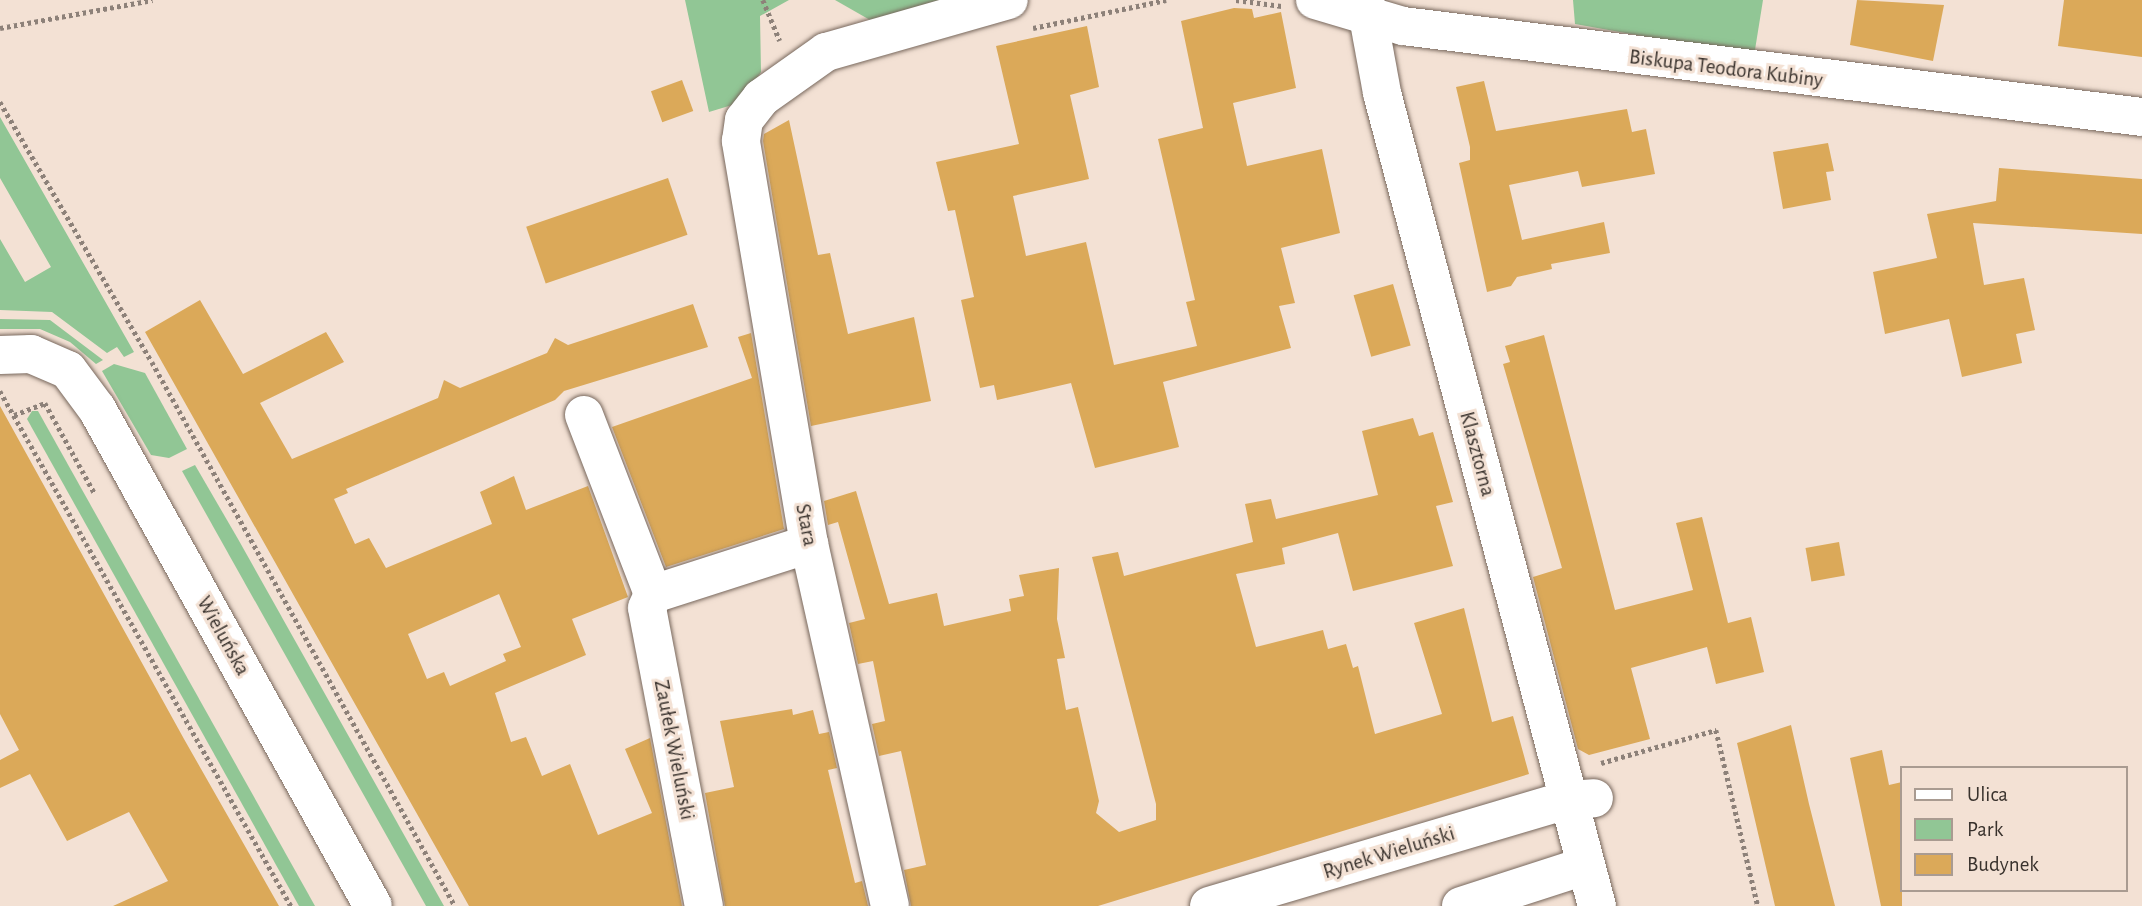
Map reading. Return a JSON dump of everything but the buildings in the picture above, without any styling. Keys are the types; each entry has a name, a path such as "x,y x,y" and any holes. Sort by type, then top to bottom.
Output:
{"street":[{"path":"792,72 865,38 1009,0"},
{"name":"Biskupa Teodora Kubiny","path":"1315,0 1366,7 1416,28 2142,117"},
{"name":"Klasztorna","path":"1366,7 1382,93 1586,788 1585,866 1597,906"},
{"name":"Stara","path":"792,72 744,120 741,141 809,544 890,906"},
{"name":"Wieluńska","path":"0,355 31,354 68,370 97,409 373,906"},
{"name":"Zaułek Wieluński","path":"584,415 653,594 647,608 704,906"},
{"path":"653,594 809,544"},
{"name":"Rynek Wieluński","path":"1209,906 1586,788"},
{"path":"1461,906 1585,866"}],"path":[{"path":"0,28 152,0"},
{"path":"763,0 792,72"},
{"path":"1118,0 1122,8"},
{"path":"0,102 152,362 455,906"},
{"path":"0,391 291,906"},
{"path":"13,415 45,403 94,492"},
{"path":"1586,788 1716,730 1758,906"}],"green space":[{"path":"685,0 789,0 760,16 761,72 742,102 709,112"},
{"path":"835,0 962,0 870,20"},
{"path":"1573,0 1763,0 1754,56 1575,24"},
{"path":"0,117 134,352 124,357 117,347 107,353 52,312 0,310 0,239 25,282 51,267 0,178"},
{"path":"0,319 50,320 103,360 96,364 70,342 40,329 0,329"},
{"path":"114,364 145,373 187,449 169,458 151,455 102,371"},
{"path":"32,411 38,411 315,906 299,906 27,419"},
{"path":"195,465 444,906 426,906 182,471"}]}
